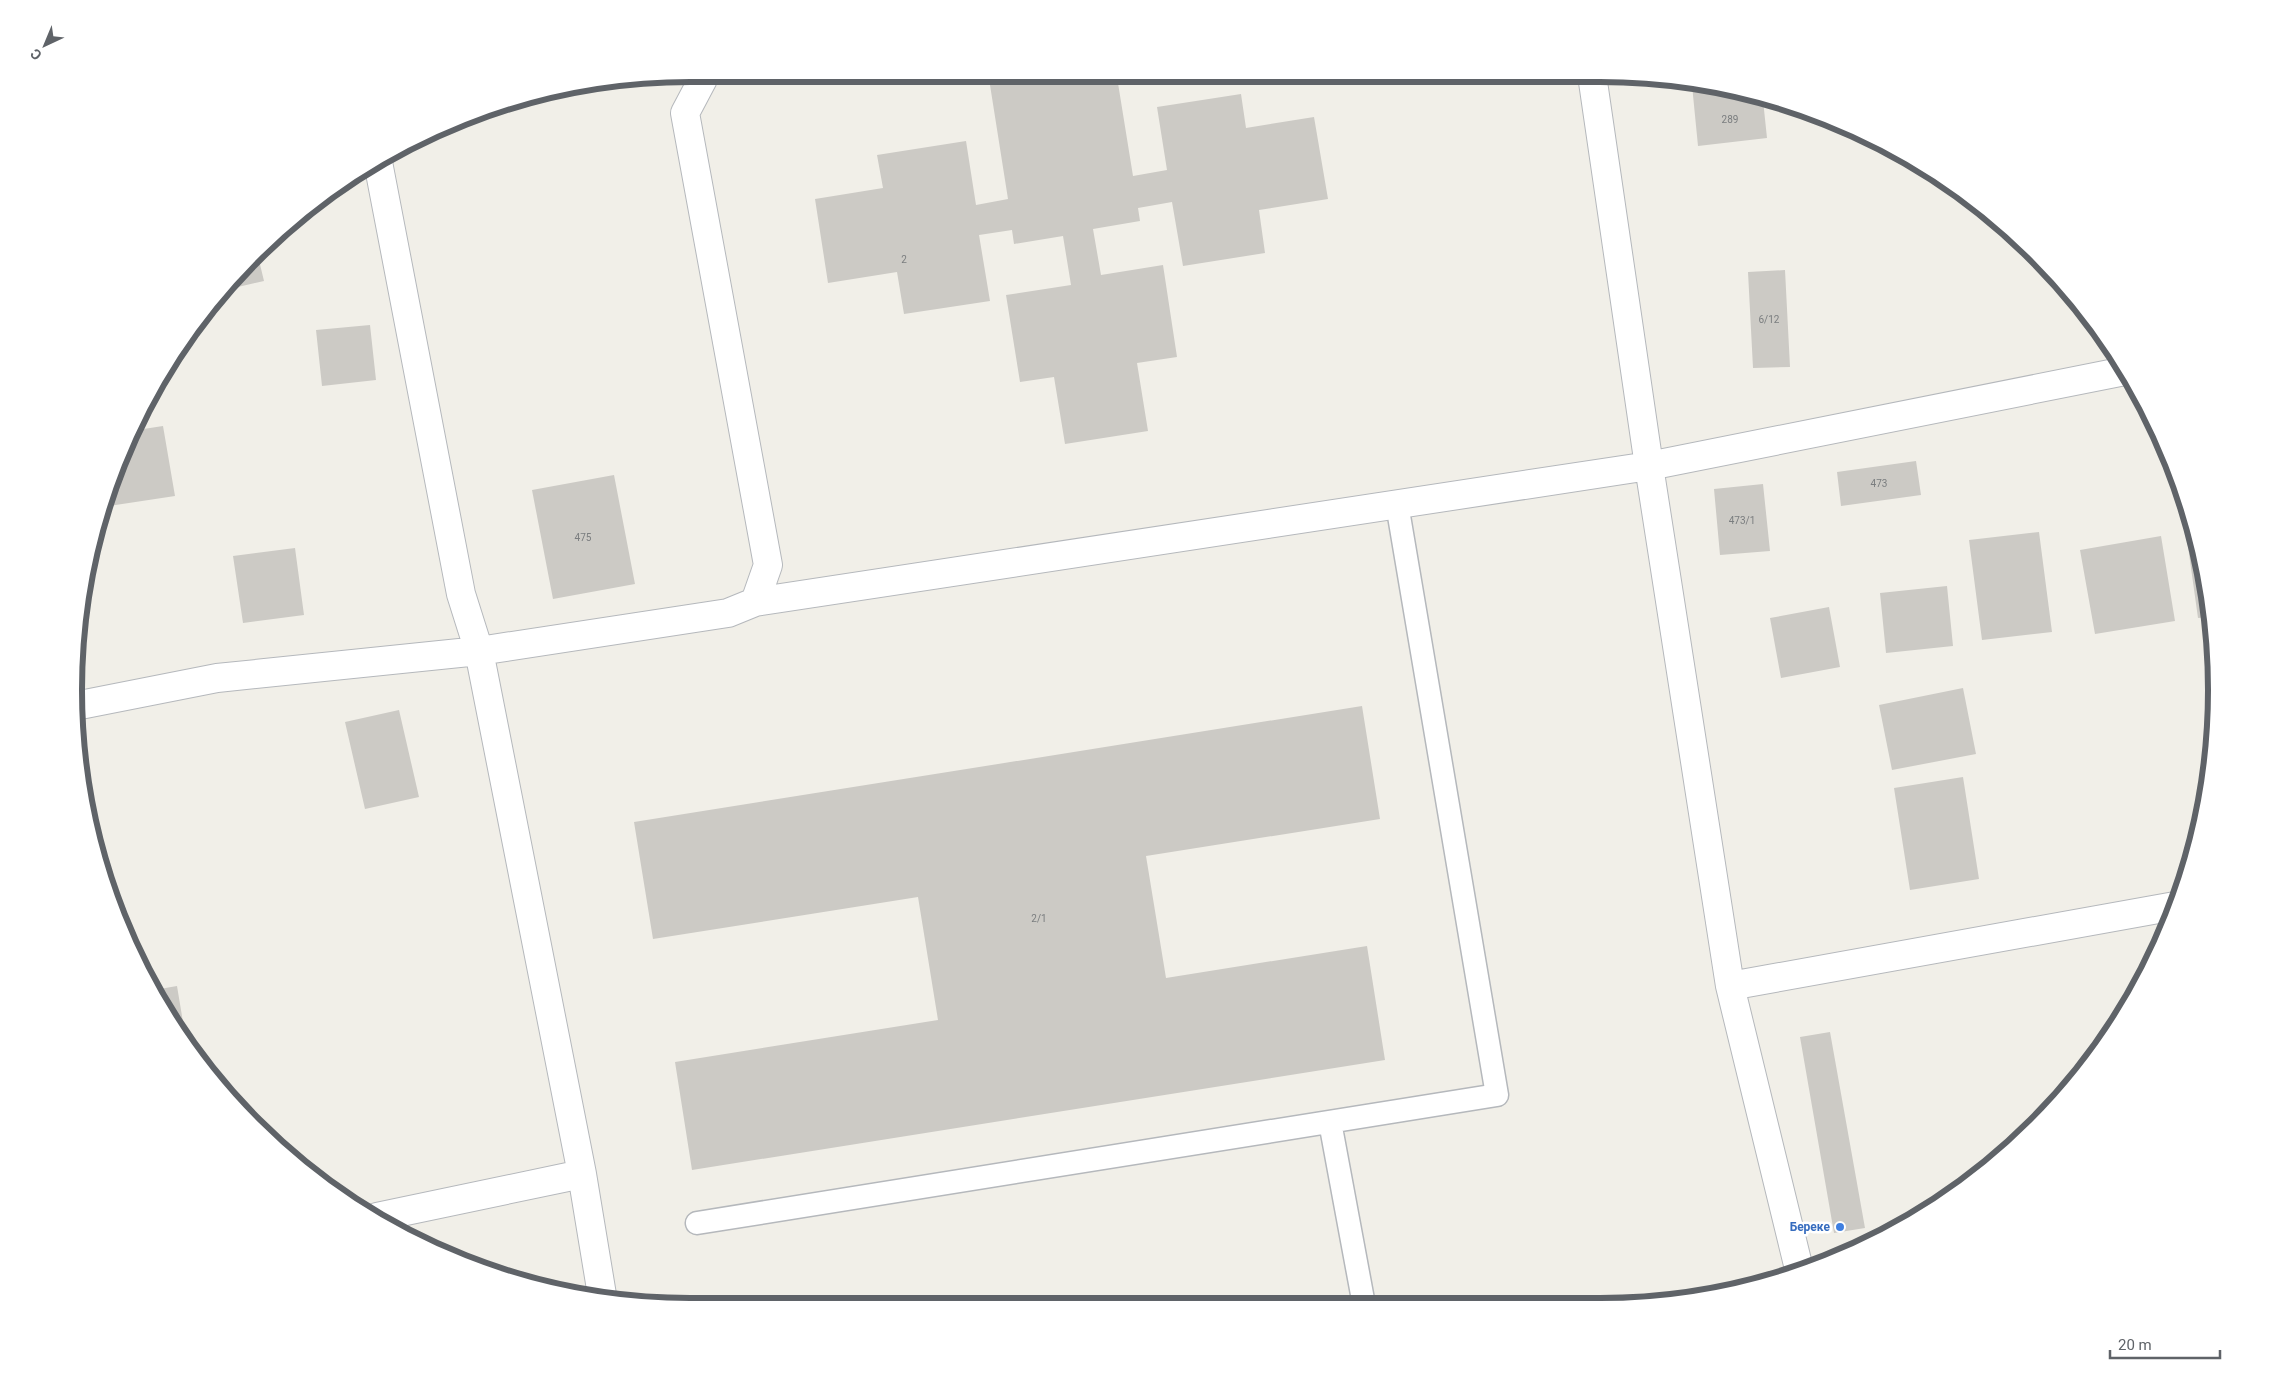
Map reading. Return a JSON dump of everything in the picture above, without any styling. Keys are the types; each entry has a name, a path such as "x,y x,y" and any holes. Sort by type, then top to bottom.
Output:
{"street":[{"path":"700,82 685,113 768,565 754,602"},
{"path":"1593,82 1649,466 1730,986 1798,1264"},
{"path":"379,168 461,594 479,651 582,1174 601,1291"},
{"path":"83,704 218,678 479,651 728,613 754,602 1649,466 2118,372"},
{"path":"1730,986 2166,908"},
{"path":"385,1215 582,1174"}],"lane":[{"path":"697,1223 1497,1095 1397,504"},
{"path":"1330,1122 1363,1298"}],"building":[{"path":"1008,82 1118,82 1133,176 1167,170 1157,107 1241,94 1246,128 1314,117 1328,199 1259,210 1265,253 1183,266 1172,202 1138,208 1140,221 1093,229 1101,275 1163,265 1177,357 1137,363 1148,431 1065,444 1054,377 1020,382 1006,295 1071,285 1063,236 1014,244 1012,230 979,235 990,301 904,314 897,272 828,283 815,199 883,188 877,155 966,141 976,205 1008,199 990,85"},
{"path":"1692,90 1719,94 1764,105 1767,138 1698,146"},
{"path":"259,261 264,281 234,288"},
{"path":"1785,270 1790,367 1753,368 1748,272"},
{"path":"370,325 376,380 322,386 316,330"},
{"path":"163,426 175,496 112,506 129,458 141,429"},
{"path":"1916,461 1921,495 1841,506 1837,472"},
{"path":"614,475 635,584 553,599 532,490"},
{"path":"1763,484 1770,551 1720,555 1714,489"},
{"path":"2185,528 2196,571 2202,611 2203,618 2198,618"},
{"path":"2039,532 2052,632 1982,640 1969,540"},
{"path":"2161,536 2175,621 2095,634 2080,550"},
{"path":"295,548 304,615 243,623 233,556"},
{"path":"1947,586 1953,646 1886,653 1880,593"},
{"path":"1829,607 1840,667 1781,678 1770,618"},
{"path":"1963,688 1976,754 1892,770 1879,705"},
{"path":"1362,706 1380,819 1146,856 1166,978 1367,946 1385,1060 692,1170 675,1062 938,1020 918,897 653,939 634,822"},
{"path":"399,710 419,797 365,809 345,722"},
{"path":"1963,777 1979,879 1910,890 1894,788"},
{"path":"177,986 184,1026 164,994 161,989"},
{"path":"1830,1032 1865,1228 1834,1233 1800,1037"}],"place":[{"name":"Береке","path":"1840,1227"}]}
